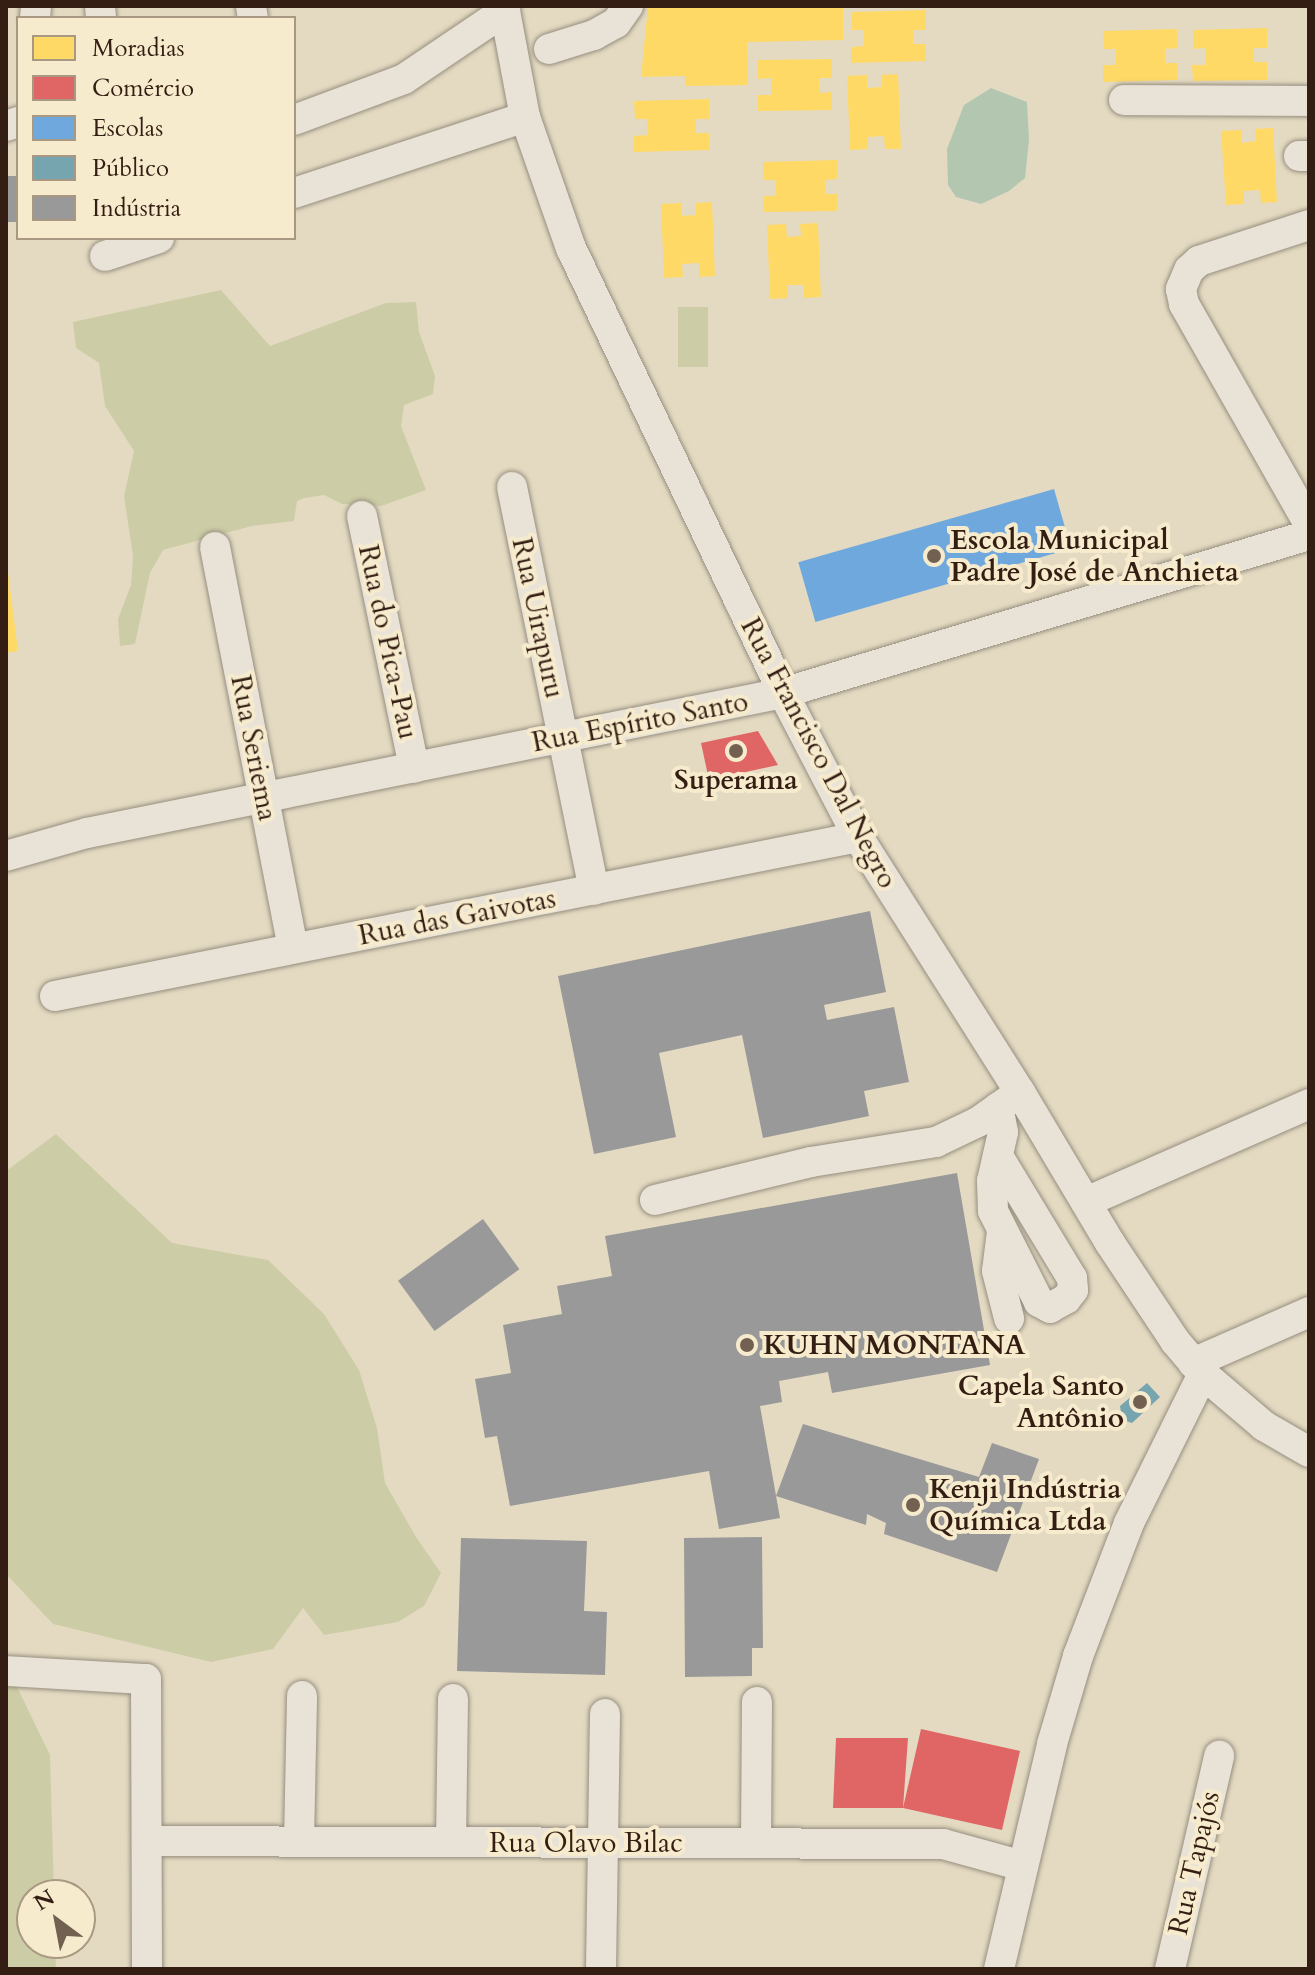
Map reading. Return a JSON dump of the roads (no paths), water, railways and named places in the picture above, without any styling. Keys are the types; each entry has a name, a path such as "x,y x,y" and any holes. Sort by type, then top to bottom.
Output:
{"street":[{"path":"549,49 594,35 616,23 628,6"},
{"path":"296,119 404,79 504,9"},
{"name":"Rua Francisco Dal Negro","path":"504,9 525,117 571,248 783,693 858,837 1009,1099 1086,1202 1144,1296 1198,1368 1264,1426 1309,1452"},
{"path":"1124,100 1309,101"},
{"path":"296,192 525,117"},
{"path":"1309,225 1199,261 1189,270 1181,289 1184,304 1309,524"},
{"path":"105,256 153,240"},
{"name":"Rua Uirapuru","path":"512,487 594,890"},
{"name":"Rua do Pica-Pau","path":"362,516 414,768"},
{"name":"Rua Espírito Santo","path":"6,856 87,833 783,693 1309,535"},
{"name":"Rua Seriema","path":"215,547 293,949"},
{"name":"Rua das Gaivotas","path":"55,996 858,837"},
{"path":"998,1156 1072,1278 1073,1290 1066,1299 1050,1308 1039,1302 993,1211 992,1181 1009,1099"},
{"path":"655,1200 811,1162 936,1142 1009,1099"},
{"path":"1086,1202 1309,1104"},
{"path":"1002,1231 997,1271 1009,1318"},
{"path":"999,1969 1063,1703 1110,1568 1198,1368 1309,1312"},
{"path":"6,1671 146,1679 147,1969"},
{"path":"299,1842 302,1696"},
{"path":"451,1842 453,1699"},
{"path":"756,1843 757,1702"},
{"path":"601,1969 605,1714"},
{"name":"Rua Tapajós","path":"1170,1969 1219,1756"},
{"name":"Rua Olavo Bilac","path":"147,1841 943,1844 1023,1866"}],"place":[{"name":"Escola Municipal Padre José de Anchieta","path":"934,556"},
{"name":"Superama","path":"736,751"},
{"name":"KUHN MONTANA","path":"747,1345"},
{"name":"Capela Santo Antônio","path":"1140,1402"},
{"name":"Kenji Indústria Química Ltda","path":"913,1505"}]}
